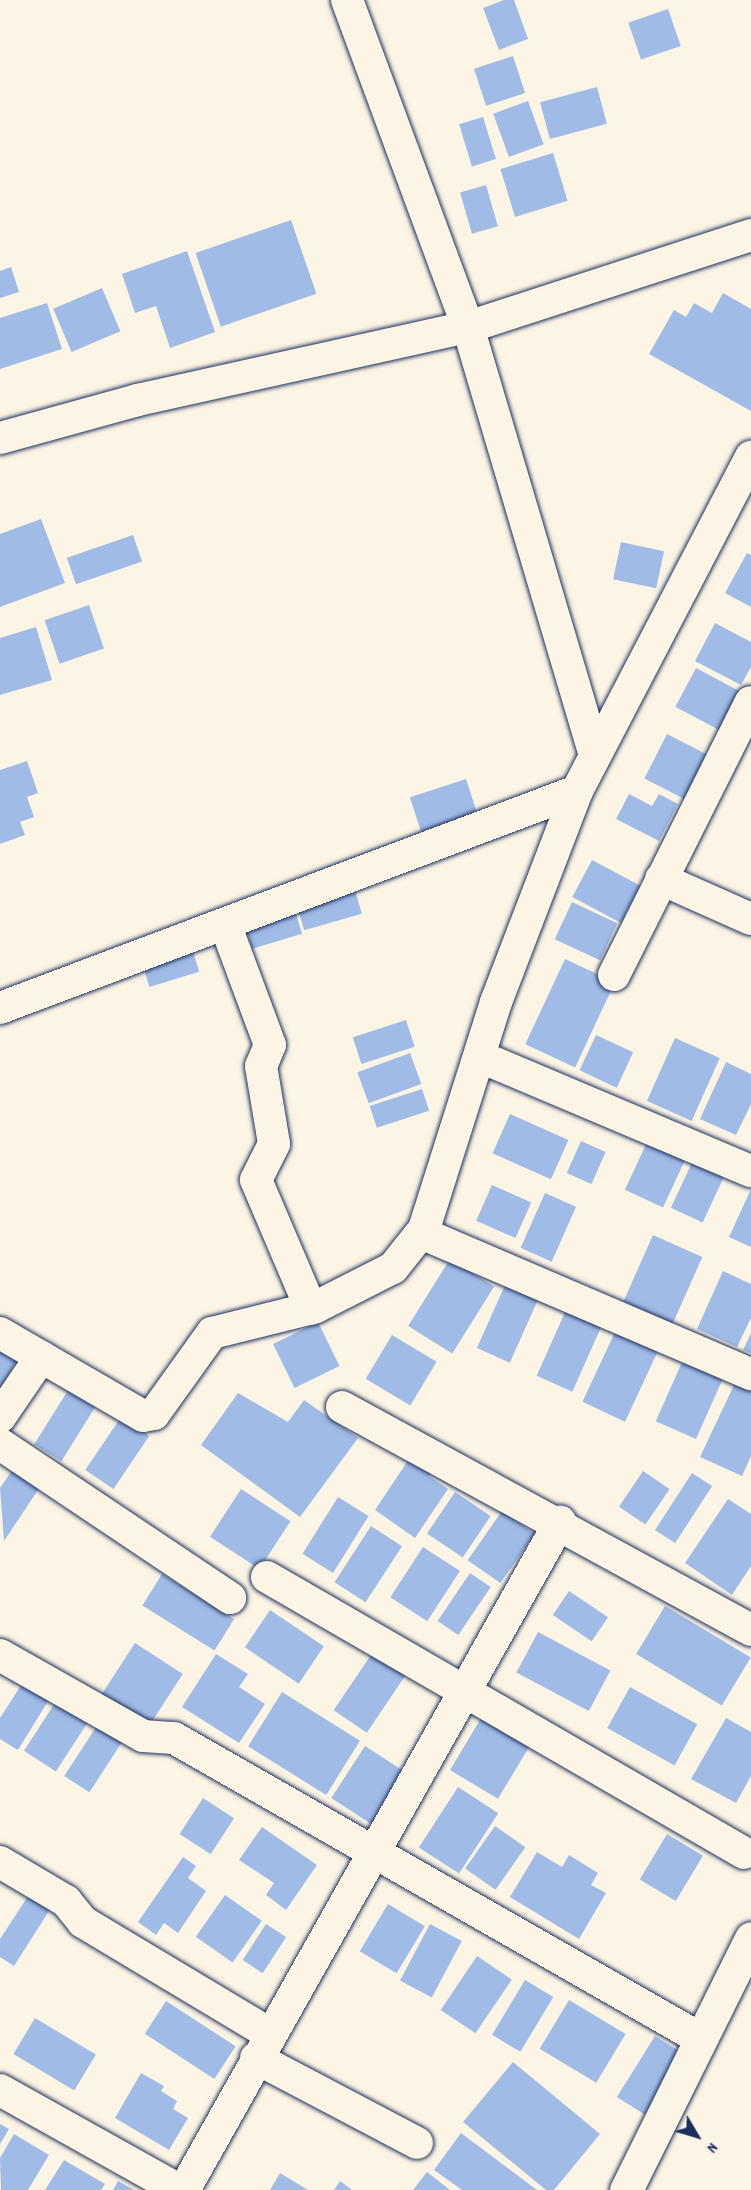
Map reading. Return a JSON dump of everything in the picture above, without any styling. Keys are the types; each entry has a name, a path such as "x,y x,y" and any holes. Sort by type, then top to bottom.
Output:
{"street":[{"path":"347,0 468,327 594,753"},
{"path":"0,438 138,400 468,327 751,235"},
{"path":"0,1333 142,1416 154,1414 212,1333 311,1309 376,1280 421,1234 496,1002 577,791 594,753 751,457"},
{"path":"614,975 751,702"},
{"path":"0,1008 577,791"},
{"path":"661,879 751,919"},
{"path":"225,924 270,1045 261,1066 274,1144 256,1180 311,1309"},
{"path":"495,1063 751,1171"},
{"path":"433,1238 751,1374"},
{"path":"0,1417 41,1357"},
{"path":"342,1407 560,1522 751,1630"},
{"path":"0,1444 230,1598"},
{"path":"184,2190 560,1522"},
{"path":"267,1577 465,1694 744,1853"},
{"path":"0,1655 143,1736 174,1738 701,2039"},
{"path":"0,1862 66,1901 83,1922 263,2046 417,2143"},
{"path":"626,2190 751,1938"},
{"path":"0,2090 179,2190"}],"building":[{"path":"504,0 514,0 528,39 499,50 483,8"},
{"path":"668,9 681,46 641,60 628,23"},
{"path":"513,56 525,93 486,106 474,69"},
{"path":"597,87 607,124 550,139 540,102"},
{"path":"528,101 544,144 509,157 493,114"},
{"path":"483,117 496,159 472,166 459,124"},
{"path":"553,153 568,201 515,217 500,169"},
{"path":"486,185 498,226 472,234 460,192"},
{"path":"291,220 316,294 221,327 196,253"},
{"path":"187,251 215,332 170,348 156,306 135,313 122,274"},
{"path":"11,267 19,292 0,298 0,271"},
{"path":"102,288 120,331 72,352 53,309"},
{"path":"723,293 751,309 751,411 649,354 674,310 686,317 694,303 712,313"},
{"path":"47,303 62,349 0,369 0,318"},
{"path":"41,519 65,583 0,607 0,534"},
{"path":"133,535 142,561 76,584 67,558"},
{"path":"621,542 664,551 656,588 613,579"},
{"path":"747,553 751,555 751,607 725,593"},
{"path":"89,605 104,648 60,664 45,620"},
{"path":"715,623 751,642 751,667 741,685 695,661"},
{"path":"36,627 52,680 0,695 0,638"},
{"path":"696,668 747,695 727,734 675,707"},
{"path":"667,734 712,757 690,802 644,779"},
{"path":"27,761 38,793 27,797 34,817 20,822 25,835 0,844 0,770"},
{"path":"466,779 477,813 421,831 410,797"},
{"path":"629,794 652,806 659,794 678,804 659,841 616,819"},
{"path":"592,860 641,886 621,923 572,897"},
{"path":"353,883 362,914 304,930 295,900"},
{"path":"572,902 617,923 600,960 555,939"},
{"path":"293,904 302,934 252,949 243,919"},
{"path":"191,945 199,972 149,987 141,960"},
{"path":"565,959 615,982 575,1067 525,1044"},
{"path":"406,1020 415,1047 361,1064 353,1037"},
{"path":"596,1035 633,1052 617,1088 580,1070"},
{"path":"675,1038 720,1058 692,1121 647,1101"},
{"path":"410,1053 421,1084 369,1103 357,1072"},
{"path":"726,1062 751,1074 751,1104 736,1135 700,1119"},
{"path":"422,1089 429,1111 377,1128 370,1106"},
{"path":"510,1114 568,1140 551,1179 493,1153"},
{"path":"649,1138 687,1156 663,1207 625,1190"},
{"path":"581,1141 606,1152 591,1184 567,1173"},
{"path":"695,1156 727,1171 703,1222 671,1208"},
{"path":"492,1185 531,1202 515,1238 476,1221"},
{"path":"751,1189 751,1247 729,1237"},
{"path":"545,1193 576,1207 552,1262 521,1248"},
{"path":"653,1235 702,1257 673,1324 623,1302"},
{"path":"450,1259 494,1287 452,1354 408,1326"},
{"path":"723,1271 751,1284 751,1318 737,1347 697,1329"},
{"path":"505,1285 538,1300 510,1363 477,1348"},
{"path":"566,1310 602,1326 572,1392 537,1376"},
{"path":"318,1322 339,1366 295,1388 273,1344"},
{"path":"615,1332 658,1352 625,1422 582,1402"},
{"path":"751,1333 751,1353 743,1350"},
{"path":"392,1335 437,1362 410,1405 366,1379"},
{"path":"0,1340 21,1352 0,1390"},
{"path":"683,1360 723,1378 696,1439 656,1421"},
{"path":"75,1379 102,1396 61,1461 34,1444"},
{"path":"735,1383 751,1391 751,1456 742,1476 700,1457"},
{"path":"238,1393 288,1422 304,1400 358,1438 300,1517 201,1445"},
{"path":"121,1417 149,1436 113,1489 85,1470"},
{"path":"413,1453 435,1468 429,1476 448,1489 415,1538 375,1510"},
{"path":"19,1460 46,1478 4,1541 0,1488"},
{"path":"643,1471 670,1489 645,1525 619,1507"},
{"path":"692,1473 712,1486 675,1543 655,1530"},
{"path":"241,1489 290,1521 259,1569 210,1537"},
{"path":"455,1492 491,1516 463,1557 427,1533"},
{"path":"338,1497 369,1516 333,1573 302,1554"},
{"path":"728,1499 751,1514 751,1566 732,1595 685,1563"},
{"path":"502,1511 535,1534 500,1583 468,1560"},
{"path":"371,1526 402,1546 366,1602 335,1582"},
{"path":"423,1547 460,1571 427,1621 390,1597"},
{"path":"470,1573 491,1587 458,1635 438,1621"},
{"path":"162,1574 234,1619 214,1650 142,1605"},
{"path":"569,1591 608,1617 592,1641 553,1615"},
{"path":"665,1606 751,1658 722,1706 636,1654"},
{"path":"270,1610 324,1646 299,1684 245,1647"},
{"path":"538,1632 610,1670 589,1711 516,1673"},
{"path":"135,1643 183,1674 149,1726 101,1695"},
{"path":"375,1649 408,1671 367,1733 334,1710"},
{"path":"216,1654 248,1674 239,1687 265,1704 239,1743 182,1707"},
{"path":"27,1676 53,1693 18,1750 0,1739 0,1718"},
{"path":"630,1687 697,1724 675,1765 607,1728"},
{"path":"282,1692 360,1741 326,1795 248,1746"},
{"path":"55,1703 87,1724 56,1772 24,1751"},
{"path":"486,1710 534,1739 498,1799 450,1770"},
{"path":"726,1718 751,1732 751,1776 736,1803 691,1779"},
{"path":"98,1724 123,1740 89,1792 64,1776"},
{"path":"365,1746 407,1773 373,1825 331,1798"},
{"path":"458,1787 498,1813 459,1874 419,1847"},
{"path":"203,1798 234,1818 211,1854 180,1834"},
{"path":"495,1826 525,1847 495,1890 465,1869"},
{"path":"262,1827 317,1865 286,1910 266,1895 274,1883 239,1860"},
{"path":"667,1834 703,1856 676,1901 640,1879"},
{"path":"537,1852 562,1867 569,1855 598,1873 591,1885 606,1893 579,1939 510,1897"},
{"path":"183,1857 196,1866 188,1878 206,1891 178,1933 164,1923 156,1935 138,1922"},
{"path":"34,1887 56,1900 14,1966 0,1957 0,1939"},
{"path":"225,1895 262,1921 233,1963 196,1937"},
{"path":"388,1904 425,1926 397,1973 360,1951"},
{"path":"266,1924 286,1937 263,1973 243,1960"},
{"path":"430,1924 462,1941 432,1997 400,1981"},
{"path":"477,1956 512,1979 475,2033 441,2010"},
{"path":"525,1980 553,1997 520,2052 492,2035"},
{"path":"569,2000 626,2034 596,2083 540,2049"},
{"path":"166,2001 236,2046 214,2079 145,2034"},
{"path":"35,2018 96,2055 74,2091 13,2054"},
{"path":"655,2036 688,2057 650,2118 617,2097"},
{"path":"513,2062 600,2134 554,2190 546,2190 463,2122"},
{"path":"141,2073 164,2086 161,2091 177,2101 173,2109 188,2118 169,2150 115,2118"},
{"path":"0,2124 9,2129 0,2144"},
{"path":"461,2133 537,2190 462,2190 434,2170"},
{"path":"14,2134 49,2155 28,2190 1,2190 0,2158"},
{"path":"64,2160 105,2184 101,2190 45,2190"},
{"path":"427,2172 450,2190 413,2190"},
{"path":"280,2173 308,2190 270,2190"},
{"path":"118,2181 134,2190 113,2190"},
{"path":"340,2181 352,2190 334,2190"}]}
